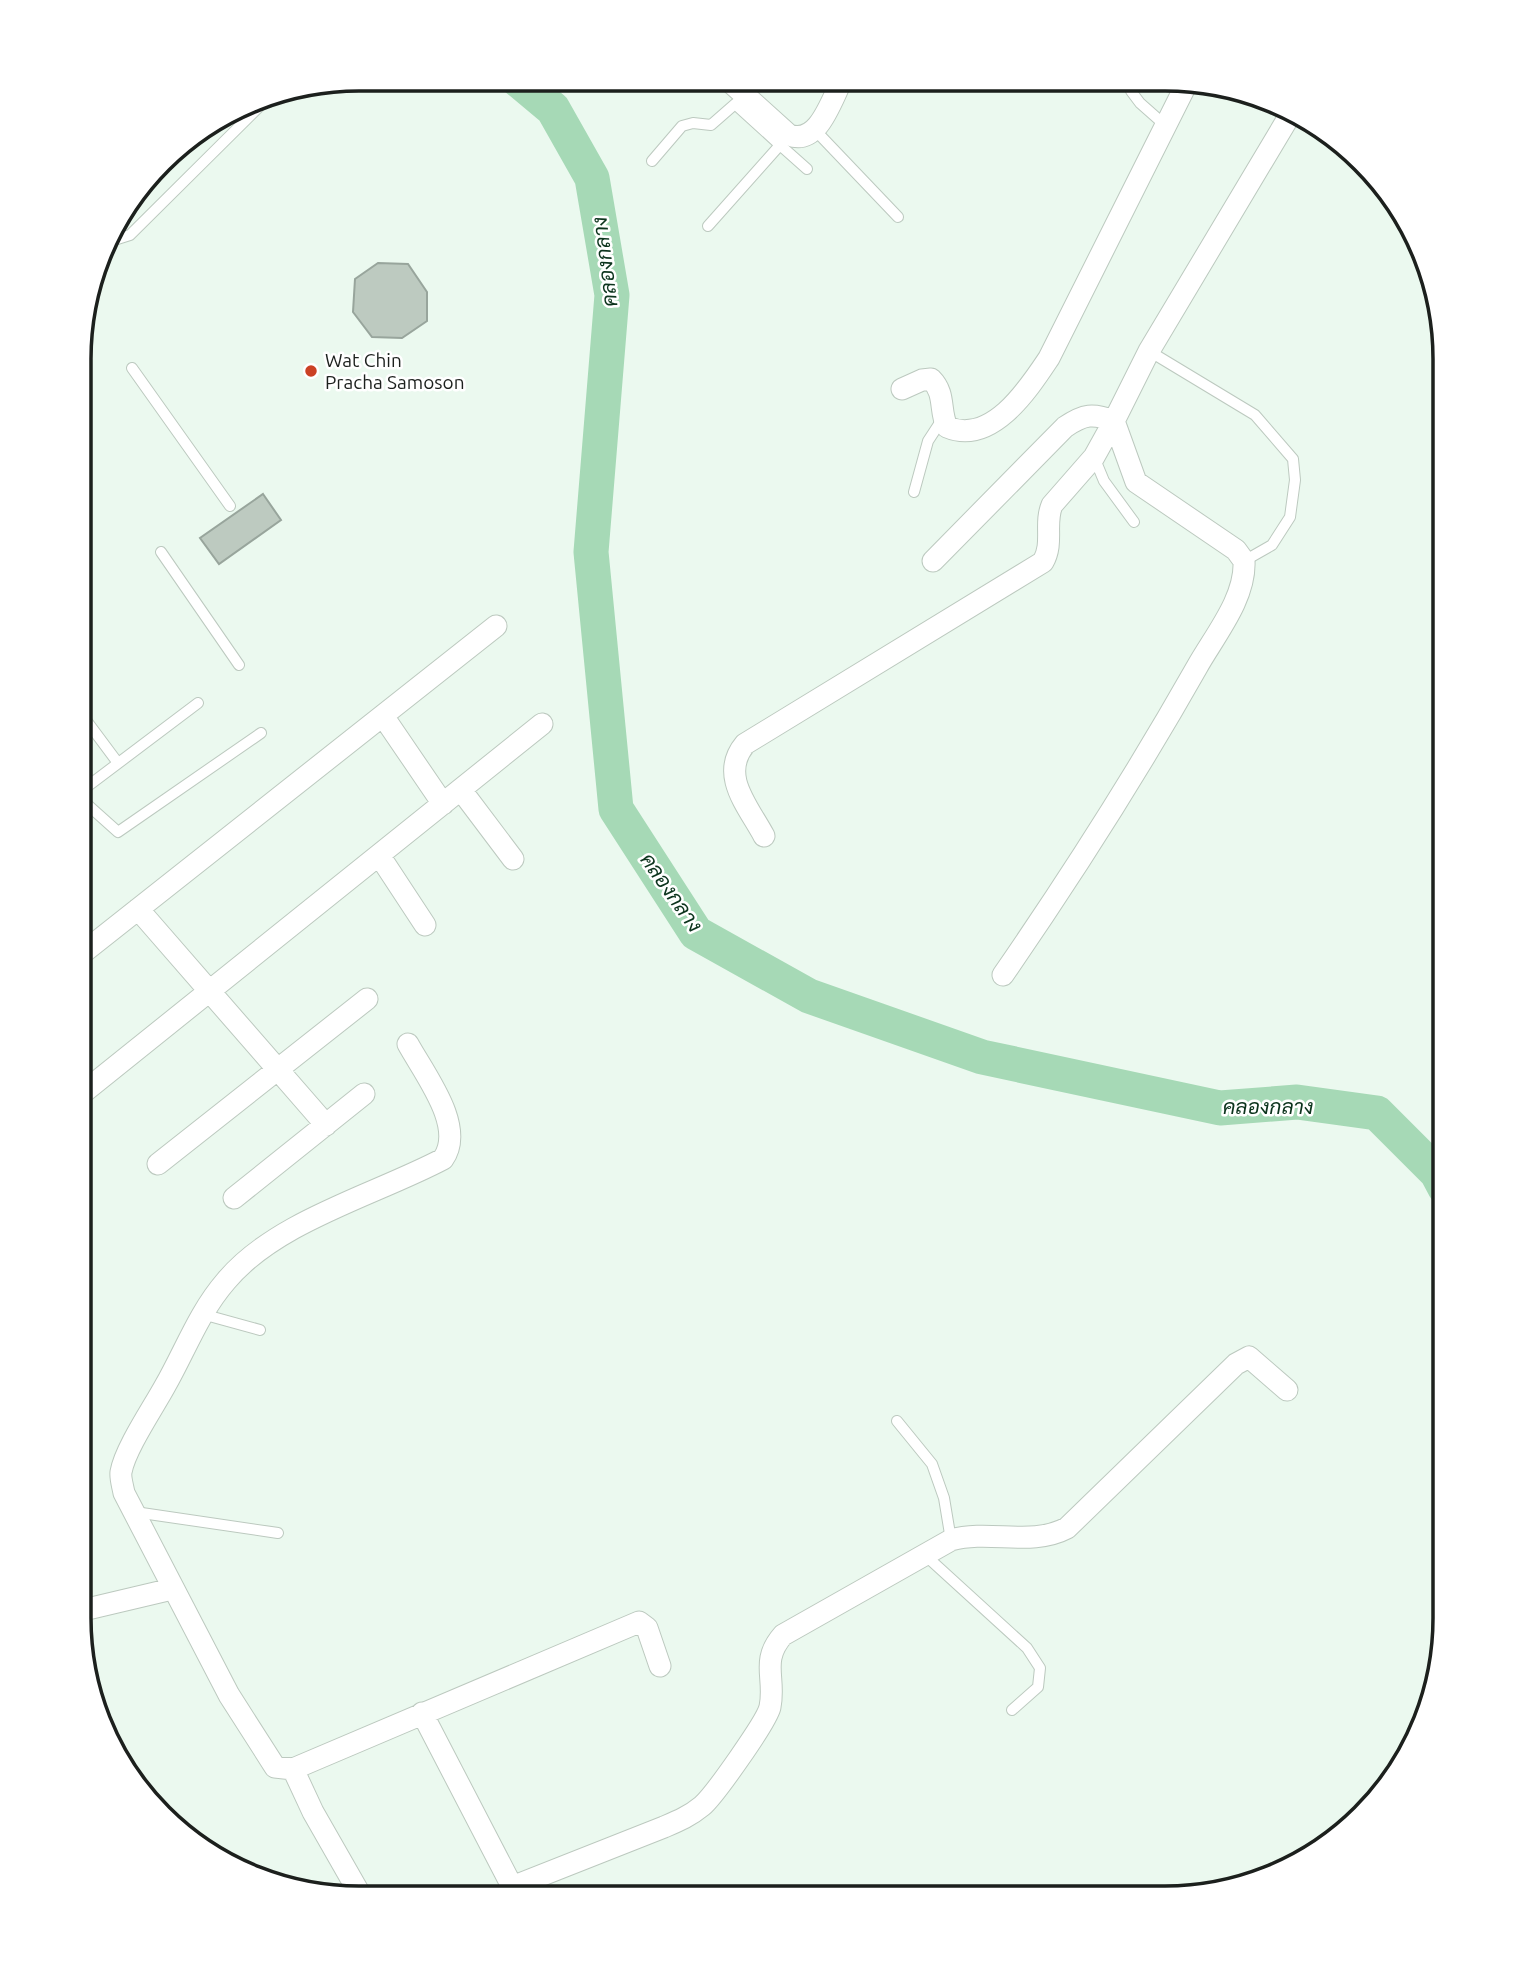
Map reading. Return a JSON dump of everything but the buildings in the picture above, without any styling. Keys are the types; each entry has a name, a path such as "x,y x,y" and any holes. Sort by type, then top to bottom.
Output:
{"street":[{"path":"737,91 784,140 807,137 815,130 836,91"},
{"path":"902,389 931,379 943,398 943,418 947,427 956,430 985,426 1024,394 1049,358 1183,92"},
{"path":"764,836 733,772 735,756 745,744 1043,562 1050,551 1048,514 1052,505 1094,457 1149,351 1287,121"},
{"path":"933,561 1065,427 1081,417 1096,414 1114,421 1136,482 1236,550 1244,561 1241,589 1160,734 1066,884 1003,975"},
{"path":"91,946 496,626"},
{"path":"383,716 443,804"},
{"path":"91,1086 542,724"},
{"path":"461,790 513,859"},
{"path":"379,855 425,925"},
{"path":"138,909 326,1125"},
{"path":"158,1164 367,999"},
{"path":"408,1044 451,1125 451,1147 443,1159 328,1212 247,1260 226,1281 202,1314 141,1428 121,1472 124,1493 229,1695 275,1767 293,1769 639,1622 647,1628 660,1666"},
{"path":"234,1198 364,1094"},
{"path":"529,1886 687,1817 705,1803 761,1726 770,1707 772,1647 783,1635 951,1540 972,1534 1038,1539 1067,1528 1236,1364 1249,1357 1287,1390"},
{"path":"91,1608 172,1589"},
{"path":"422,1713 512,1886"},
{"path":"293,1769 313,1812 355,1886"}],"lane":[{"path":"1131,91 1166,127"},
{"path":"652,161 682,126 693,123 711,125 735,104 784,140 807,169"},
{"path":"120,238 130,235 254,112"},
{"path":"815,130 898,217"},
{"path":"708,226 784,140"},
{"path":"1149,351 1255,415 1293,459 1295,480 1290,517 1272,545 1244,561"},
{"path":"132,368 230,506"},
{"path":"914,492 928,441 943,418"},
{"path":"1094,457 1104,481 1134,522"},
{"path":"161,552 239,665"},
{"path":"91,784 198,704"},
{"path":"91,727 118,764"},
{"path":"91,810 118,832 261,733"},
{"path":"202,1314 260,1330"},
{"path":"897,1421 932,1464 944,1498 951,1540"},
{"path":"133,1511 278,1533"},
{"path":"925,1555 1027,1648 1040,1668 1038,1687 1012,1710"}],"waterway":[{"name":"คลองกลาง","path":"531,91 553,109 592,178 612,295 591,552 616,809 696,933 809,996 982,1057 1220,1108 1297,1102 1377,1113 1433,1169"}],"place":[{"name":"Wat Chin Pracha Samoson","path":"311,371"}]}
